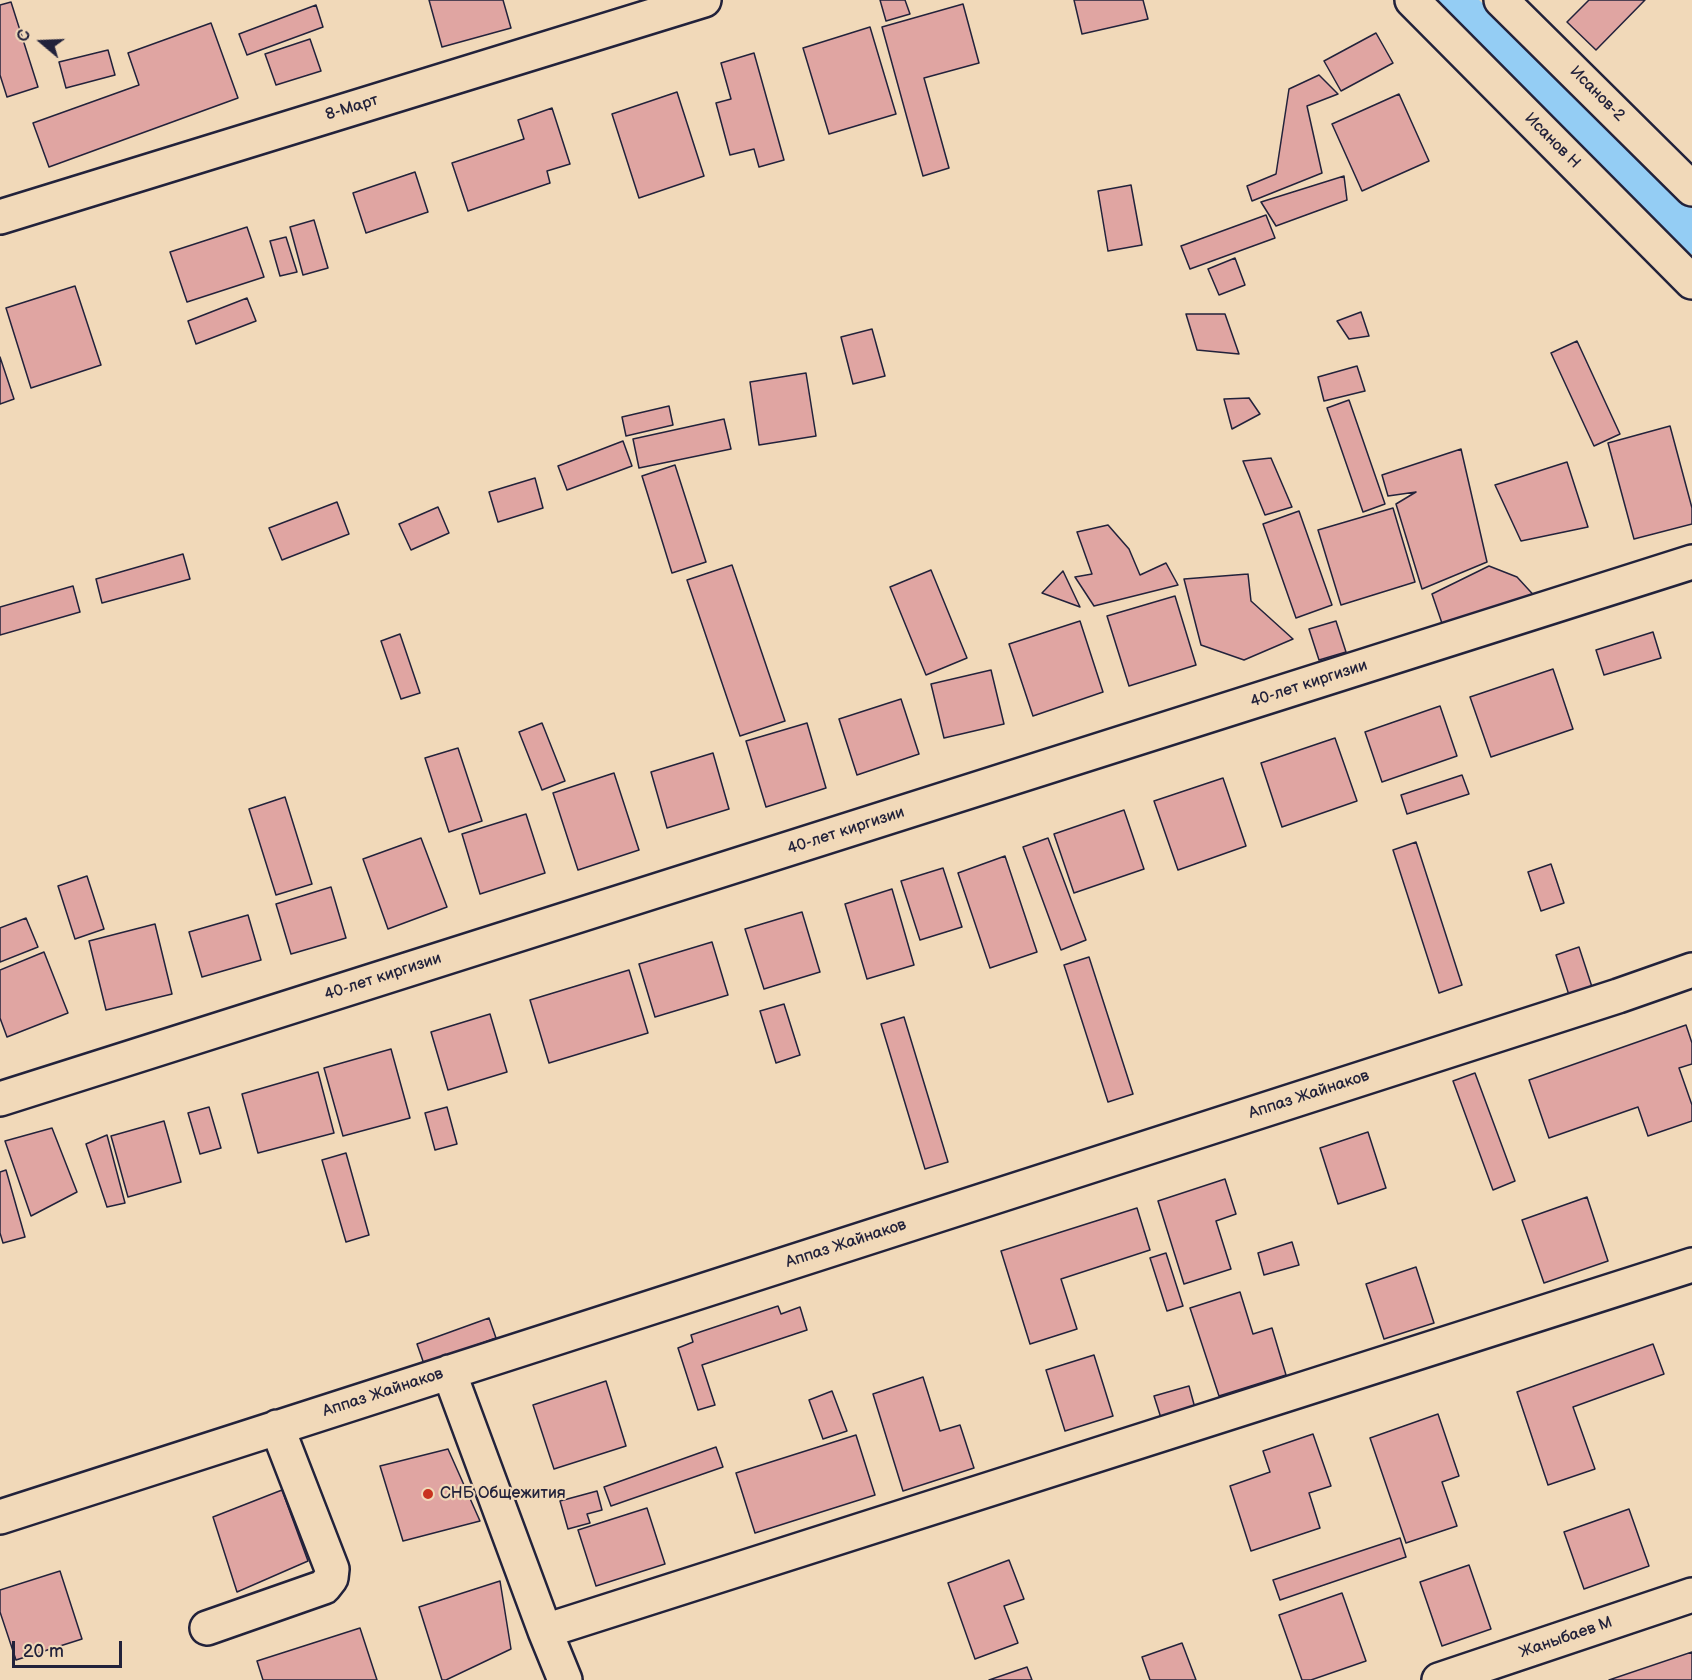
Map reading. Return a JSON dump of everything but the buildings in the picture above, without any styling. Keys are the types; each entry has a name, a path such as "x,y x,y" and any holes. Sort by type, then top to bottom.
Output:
{"street":[{"name":"8-Март","path":"0,217 704,0"},
{"name":"Исанов Н","path":"1412,0 1692,282"},
{"name":"Исанов-2","path":"1501,0 1692,189"},
{"name":"40-лет киргизии","path":"0,1099 1692,562"},
{"name":"Аппаз Жайнаков","path":"0,1517 1607,1000 1692,970"},
{"path":"545,1631 1692,1265"},
{"path":"449,1372 565,1680"},
{"path":"207,1628 324,1587 331,1578 332,1569 277,1427"},
{"name":"Жаныбаев М","path":"1439,1680 1692,1595"}],"waterway":[{"path":"1452,0 1692,235"}],"place":[{"name":"СНБ Общежития","path":"428,1494"}]}
